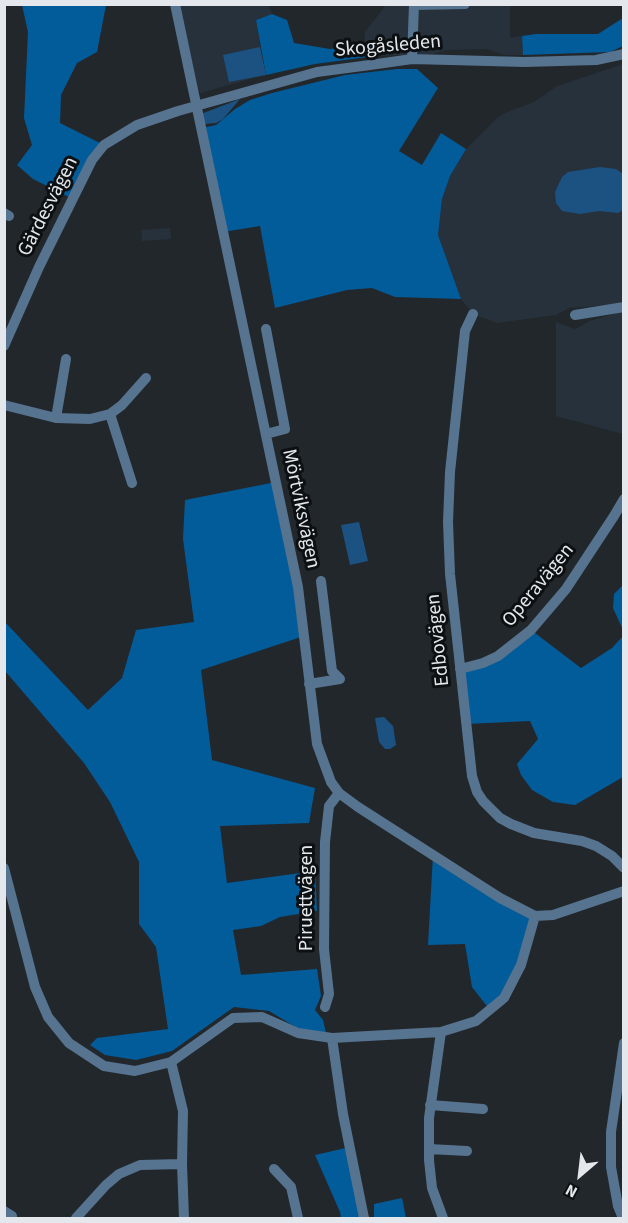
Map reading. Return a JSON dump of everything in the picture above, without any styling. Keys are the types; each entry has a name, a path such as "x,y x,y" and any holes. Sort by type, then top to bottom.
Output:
{"street":[{"name":"Mörtviksvägen","path":"176,4 298,587 317,744 331,782 339,793 358,807 500,898 535,916"},
{"path":"412,59 414,5 465,4"},
{"name":"Skogåsleden","path":"196,107 317,72 412,59 525,62 623,57"},
{"name":"Gärdesvägen","path":"4,346 39,267 92,160 104,146 136,125 196,107"},
{"path":"575,315 624,307"},
{"name":"Edbovägen","path":"472,314 465,331 450,472 448,513 450,574 471,776 483,801 500,818 534,833 582,841 596,846 624,867"},
{"path":"266,329 285,429 266,434"},
{"path":"56,418 66,359"},
{"path":"4,405 56,418 90,419 110,414 122,405 146,378"},
{"path":"110,414 132,483"},
{"name":"Operavägen","path":"460,669 498,656 531,630 566,589 624,499"},
{"path":"309,684 340,679 332,671 321,581"},
{"name":"Piruettvägen","path":"325,1007 329,994 324,949 325,842 329,806 339,793"},
{"path":"4,868 37,993 48,1017 69,1043 104,1066 135,1071 171,1062 233,1018 262,1017 298,1033 332,1038 441,1032 476,1021 504,998 521,965 535,916 553,915 624,891"},
{"path":"441,1032 430,1105 429,1149 432,1188 444,1218"},
{"path":"332,1038 343,1114 364,1218"},
{"path":"623,1218 618,1206 611,1167 610,1132 624,1043"},
{"path":"171,1062 183,1111 184,1218"},
{"path":"430,1105 483,1109"},
{"path":"429,1149 467,1151"},
{"path":"76,1218 105,1185 119,1174 140,1165 182,1164"},
{"path":"274,1169 291,1187 298,1218"}],"shaded area":[{"path":"22,5 106,5 97,52 77,63 61,95 60,123 104,145 73,199 33,179 17,165 32,145 24,118 28,32"},
{"path":"177,5 268,5 272,14 256,20 264,75 200,93"},
{"path":"386,5 510,5 510,38 522,36 523,55 505,55 487,49 375,56 373,47 365,44 365,32"},
{"path":"272,14 287,20 294,43 330,49 365,44 373,47 375,56 315,64 266,75 256,20"},
{"path":"623,18 623,46 610,52 523,55 522,36 598,34"},
{"path":"260,47 266,75 229,82 223,55"},
{"path":"623,64 623,304 569,308 556,315 497,323 473,314 461,299 438,235 442,199 450,176 466,149 497,118 507,112 534,102 557,86"},
{"path":"417,69 438,88 399,151 422,165 441,133 466,149 450,176 442,199 438,235 461,299 395,297 372,288 347,290 275,308 260,226 223,232 202,128 216,125 250,100 272,93 345,75"},
{"path":"240,99 223,119 216,123 204,124 201,114"},
{"path":"600,167 616,169 623,174 623,210 618,213 599,211 580,214 562,211 556,203 555,192 562,177 568,172"},
{"path":"170,228 171,239 142,241 141,230"},
{"path":"623,311 623,434 556,416 556,322 575,329 590,321"},
{"path":"276,482 304,636 201,670 212,760 315,788 309,823 220,826 227,883 315,871 317,911 280,917 261,926 233,930 241,975 317,969 321,996 315,1010 323,1020 326,1033 299,1029 269,1011 234,1007 172,1051 136,1060 105,1055 90,1045 97,1038 168,1029 156,947 139,924 139,862 110,802 84,763 5,671 4,621 88,710 122,678 136,630 194,622 183,539 185,500"},
{"path":"359,522 368,561 350,565 341,525"},
{"path":"622,586 624,587 623,630 613,608 614,594"},
{"path":"531,630 581,668 612,648 623,636 623,777 575,805 553,802 532,790 521,775 517,764 538,739 530,721 466,724 460,669 483,663"},
{"path":"384,717 393,726 396,745 390,749 385,749 379,742 375,718"},
{"path":"433,855 535,916 521,965 490,1010 472,987 465,944 428,945"},
{"path":"350,1147 364,1218 341,1218 315,1155"},
{"path":"402,1198 406,1218 374,1218 374,1204"}]}
